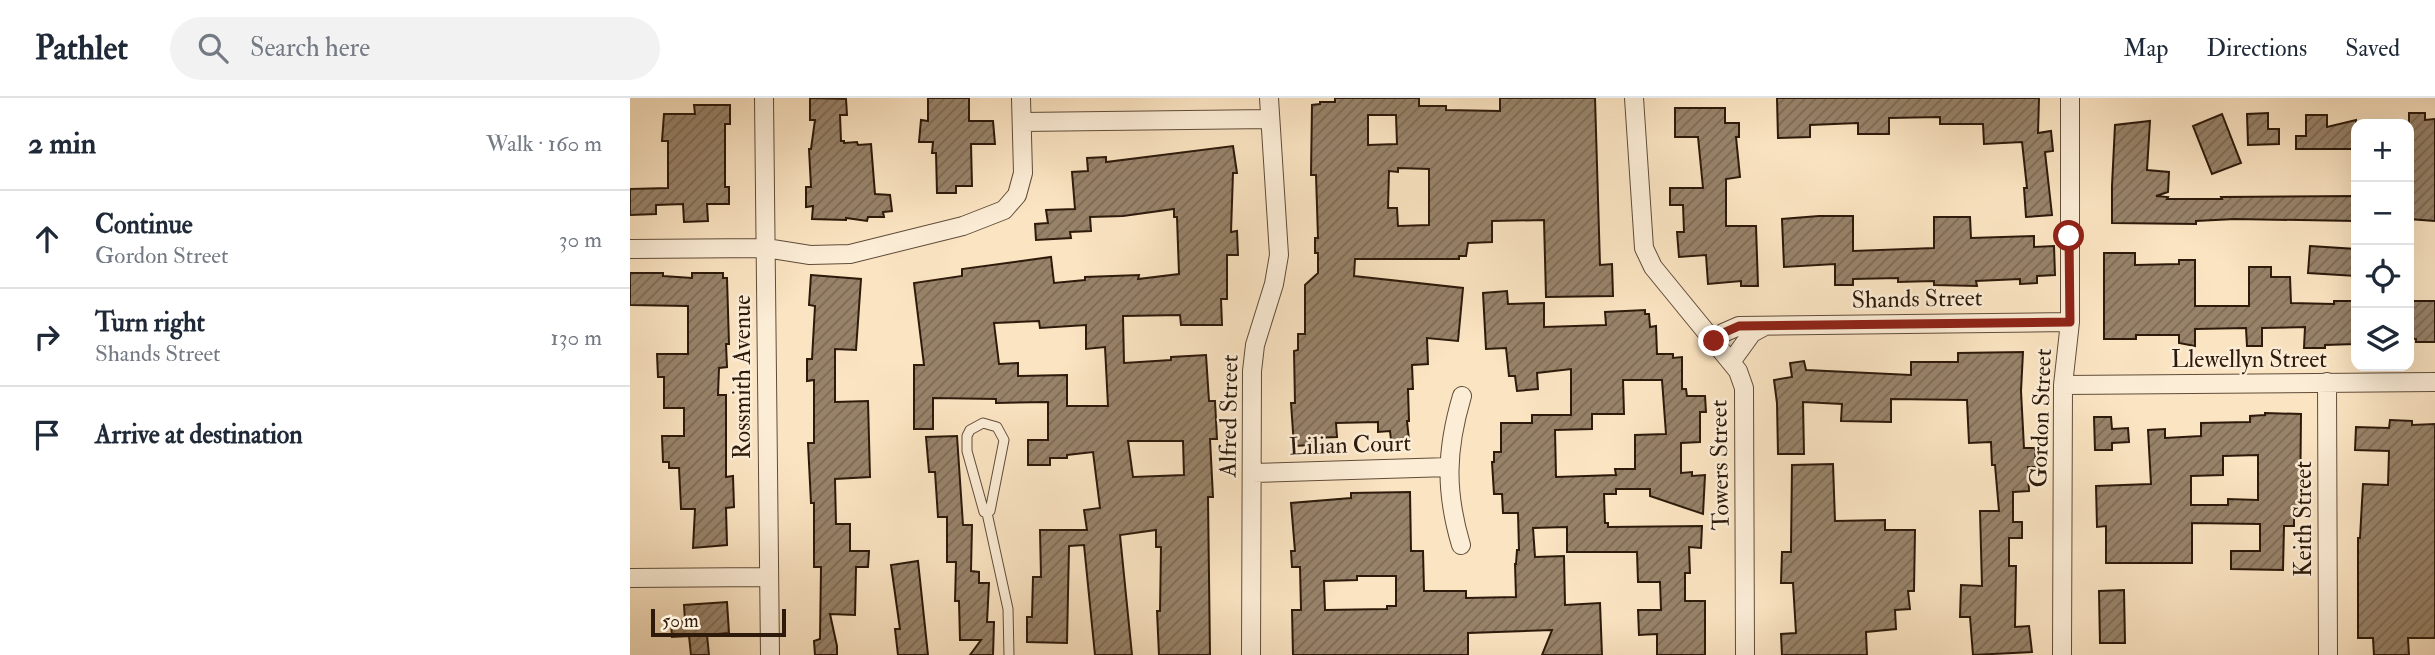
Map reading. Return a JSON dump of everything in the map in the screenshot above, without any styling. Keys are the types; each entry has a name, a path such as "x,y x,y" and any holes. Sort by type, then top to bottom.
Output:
{"street":[{"name":"Rossmith Avenue","path":"764,98 770,655"},
{"path":"630,249 766,248 810,255 850,254 963,226 1004,211 1017,195 1023,173 1021,98"},
{"name":"Alfred Street","path":"1251,655 1252,371 1255,345 1274,284 1279,255 1269,98"},
{"name":"Towers Street","path":"1634,98 1644,248 1653,267 1742,378 1745,404 1745,655"},
{"name":"Gordon Street","path":"2062,655 2063,385 2070,322 2070,98"},
{"path":"1022,122 1270,119"},
{"name":"Shands Street","path":"1714,341 1733,327 2070,322"},
{"path":"1731,362 1752,332 1765,326"},
{"name":"Llewellyn Street","path":"2063,385 2435,382"},
{"name":"Keith Street","path":"2327,383 2328,655"},
{"path":"1461,545 1451,512 1449,467 1453,426 1462,396"},
{"name":"Lilian Court","path":"1252,473 1449,467"},
{"path":"630,578 769,577"}],"lane":[{"path":"987,513 990,511 1004,440 997,427 983,423 970,429 966,443 984,512 987,513 1006,597 1009,655"}],"building":[{"path":"810,98 846,99 847,115 840,115 841,141 857,142 858,145 871,144 875,194 890,195 892,211 883,212 884,217 868,217 867,221 846,218 812,219 813,206 806,207 806,187 811,187 809,149 815,120 810,120"},
{"path":"928,98 969,98 969,121 993,121 995,144 971,144 972,186 956,186 956,193 937,193 936,153 932,153 933,142 919,142 921,120 928,121"},
{"path":"1335,98 1419,98 1419,106 1446,106 1446,110 1500,111 1500,98 1595,98 1600,265 1612,264 1613,296 1546,297 1544,220 1492,221 1492,242 1468,243 1466,256 1459,256 1459,259 1355,259 1354,276 1463,288 1458,341 1427,338 1428,364 1412,365 1413,389 1408,389 1409,440 1391,440 1390,431 1378,432 1378,422 1336,423 1337,437 1312,438 1312,445 1294,446 1291,403 1295,403 1294,351 1298,350 1298,334 1305,334 1305,285 1318,273 1318,253 1315,253 1315,238 1318,238 1316,175 1311,175 1312,105 1335,102","holes":["1368,115 1396,115 1397,144 1368,145","1398,168 1429,169 1429,225 1398,226 1397,208 1388,208 1389,171 1398,172"]},
{"path":"1777,98 2039,98 2038,133 2051,131 2053,151 2045,152 2052,215 2026,217 2024,188 2027,188 2022,142 1984,144 1983,124 1940,124 1940,117 1889,118 1889,134 1858,134 1858,123 1810,125 1810,137 1778,138"},
{"path":"694,105 730,105 730,124 725,124 725,187 729,187 729,204 707,204 708,221 684,222 683,204 656,205 656,214 630,215 630,189 668,188 668,141 662,141 664,114 695,114"},
{"path":"1675,108 1725,108 1725,123 1739,123 1739,137 1736,137 1740,177 1726,179 1726,226 1756,226 1758,286 1741,286 1741,281 1708,284 1706,255 1679,257 1677,232 1684,232 1683,205 1670,205 1670,188 1703,188 1698,137 1675,137"},
{"path":"2268,113 2268,129 2279,129 2279,144 2248,145 2247,114"},
{"path":"2409,113 2425,113 2425,120 2435,119 2435,221 2414,219 2414,119 2409,119"},
{"path":"2222,114 2241,163 2212,174 2193,126"},
{"path":"2306,115 2327,115 2327,127 2351,121 2351,149 2296,149 2296,136 2306,136"},
{"path":"2150,121 2147,170 2169,172 2168,192 2156,196 2168,197 2167,199 2351,196 2351,221 2235,219 2196,221 2196,224 2112,223 2115,125"},
{"path":"1233,146 1237,173 1233,173 1231,232 1237,231 1238,255 1227,255 1227,299 1221,299 1222,325 1181,325 1180,315 1123,316 1124,363 1206,355 1209,401 1215,401 1217,439 1210,439 1213,497 1208,497 1210,655 1159,655 1157,611 1160,611 1161,547 1156,547 1156,530 1120,535 1132,655 1095,655 1084,545 1069,546 1067,643 1027,642 1027,617 1032,617 1033,577 1041,577 1040,530 1087,530 1084,510 1100,508 1093,452 1067,455 1067,458 1050,458 1050,465 1028,465 1028,440 1048,440 1048,402 996,403 996,399 933,398 933,429 914,429 914,365 924,365 914,283 962,276 962,269 1051,257 1054,283 1085,280 1085,277 1139,275 1138,279 1179,274 1177,217 1174,217 1174,209 1123,216 1090,217 1091,231 1070,232 1071,238 1036,240 1035,224 1048,223 1046,210 1075,209 1072,172 1088,171 1087,158 1106,157 1106,162","holes":["1039,321 1040,328 1086,325 1086,349 1105,347 1108,406 1067,406 1067,375 1018,376 1018,363 999,364 994,323","1128,441 1183,441 1184,475 1133,477"]},
{"path":"1853,216 1853,251 1934,248 1934,217 1970,217 1971,238 2034,236 2034,247 2054,246 2055,275 2037,276 2037,283 2020,284 2020,279 1976,281 1977,286 1934,285 1934,281 1898,282 1898,278 1853,279 1853,285 1835,285 1835,264 1784,267 1782,219"},
{"path":"2310,246 2351,249 2351,276 2308,273"},
{"path":"2104,253 2135,253 2135,265 2179,264 2179,260 2195,260 2195,306 2249,306 2249,267 2271,267 2271,277 2290,277 2291,303 2334,304 2334,301 2351,301 2351,344 2304,348 2305,327 2262,328 2262,346 2247,346 2246,328 2195,329 2195,346 2179,343 2179,335 2136,335 2136,339 2104,339"},
{"path":"630,273 663,273 663,276 692,278 692,273 723,273 723,278 727,278 729,344 726,344 727,367 719,368 718,395 726,395 726,477 733,476 734,507 726,508 727,545 693,548 695,509 681,509 679,468 669,468 669,462 663,462 662,436 684,436 684,408 664,408 664,377 658,377 657,354 688,354 688,306 630,305"},
{"path":"811,275 861,279 856,350 835,349 835,402 868,401 870,477 835,479 836,524 850,524 850,551 869,551 868,567 856,567 855,615 830,614 837,655 815,655 814,641 820,639 821,567 814,567 814,503 811,503 808,443 814,443 814,380 807,381 807,359 812,359 815,306 809,305"},
{"path":"1507,291 1508,304 1544,303 1544,327 1606,325 1605,312 1645,310 1645,314 1649,314 1650,327 1656,326 1657,354 1682,357 1682,389 1686,389 1687,396 1705,396 1706,412 1700,412 1700,442 1681,443 1681,473 1705,475 1703,514 1650,496 1650,489 1616,489 1616,494 1604,494 1605,523 1608,523 1608,527 1702,526 1701,548 1689,547 1690,573 1685,573 1685,601 1705,601 1705,655 1657,655 1657,634 1639,635 1638,610 1661,610 1660,582 1638,582 1637,552 1567,552 1567,527 1533,528 1535,557 1564,556 1565,605 1600,603 1602,655 1542,655 1552,630 1468,633 1468,655 1293,655 1292,610 1301,610 1300,567 1292,567 1291,551 1295,551 1291,503 1351,498 1351,493 1410,492 1411,551 1423,551 1424,591 1466,591 1466,598 1516,597 1518,513 1503,513 1502,494 1494,494 1494,452 1501,452 1501,423 1532,423 1532,415 1571,415 1571,369 1537,373 1538,389 1517,391 1515,376 1509,376 1506,348 1486,349 1483,293","holes":["1623,380 1662,380 1666,434 1635,435 1635,469 1615,469 1616,475 1556,477 1555,430 1592,429 1592,414 1624,414","1357,576 1396,576 1396,606 1387,606 1387,609 1325,610 1324,581 1357,580"]},
{"path":"2414,301 2435,301 2435,342 2416,342"},
{"path":"2023,352 2021,391 2024,448 2035,448 2036,467 2028,467 2029,491 2013,492 2013,522 2022,522 2022,538 2009,538 2009,566 2016,566 2015,627 2029,626 2032,652 1973,655 1970,617 1960,617 1961,585 1982,586 1980,511 1999,511 1991,442 1969,443 1967,400 1891,399 1891,422 1841,421 1842,404 1803,402 1804,454 1778,454 1774,380 1792,377 1790,363 1804,361 1806,370 1911,375 1911,362 1958,362 1958,353"},
{"path":"2301,414 2300,512 2294,511 2294,526 2284,526 2283,570 2231,569 2231,551 2260,551 2260,524 2192,523 2192,563 2106,563 2106,526 2097,527 2096,486 2151,484 2148,430 2165,429 2165,438 2201,436 2201,423 2250,422 2250,416","holes":["2258,455 2258,500 2228,499 2228,505 2191,505 2191,476 2223,475 2223,456"]},
{"path":"2094,417 2111,417 2112,429 2128,428 2129,442 2112,443 2112,450 2095,450"},
{"path":"2390,420 2412,421 2412,425 2435,424 2435,638 2408,638 2409,655 2374,655 2373,638 2358,638 2358,538 2363,484 2388,485 2389,451 2355,450 2356,427 2389,428"},
{"path":"957,436 963,525 972,525 971,571 979,572 979,583 989,583 987,622 994,622 993,655 970,655 981,640 960,640 959,601 955,601 956,562 947,562 947,517 938,517 935,472 929,472 926,437"},
{"path":"1833,464 1835,521 1885,520 1885,530 1915,530 1914,591 1908,591 1910,609 1895,610 1896,629 1866,632 1867,655 1782,655 1781,634 1796,633 1793,583 1781,583 1782,552 1791,552 1792,465"},
{"path":"918,561 928,655 898,655 895,629 900,629 891,565"},
{"path":"2124,590 2125,643 2100,643 2099,591"},
{"path":"727,602 729,633 707,635 709,655 691,655 689,636 672,637 671,622 685,621 684,605"}],"route":[{"path":"1714,341 1733,327 1739,326 2070,322 2069,236"}]}
